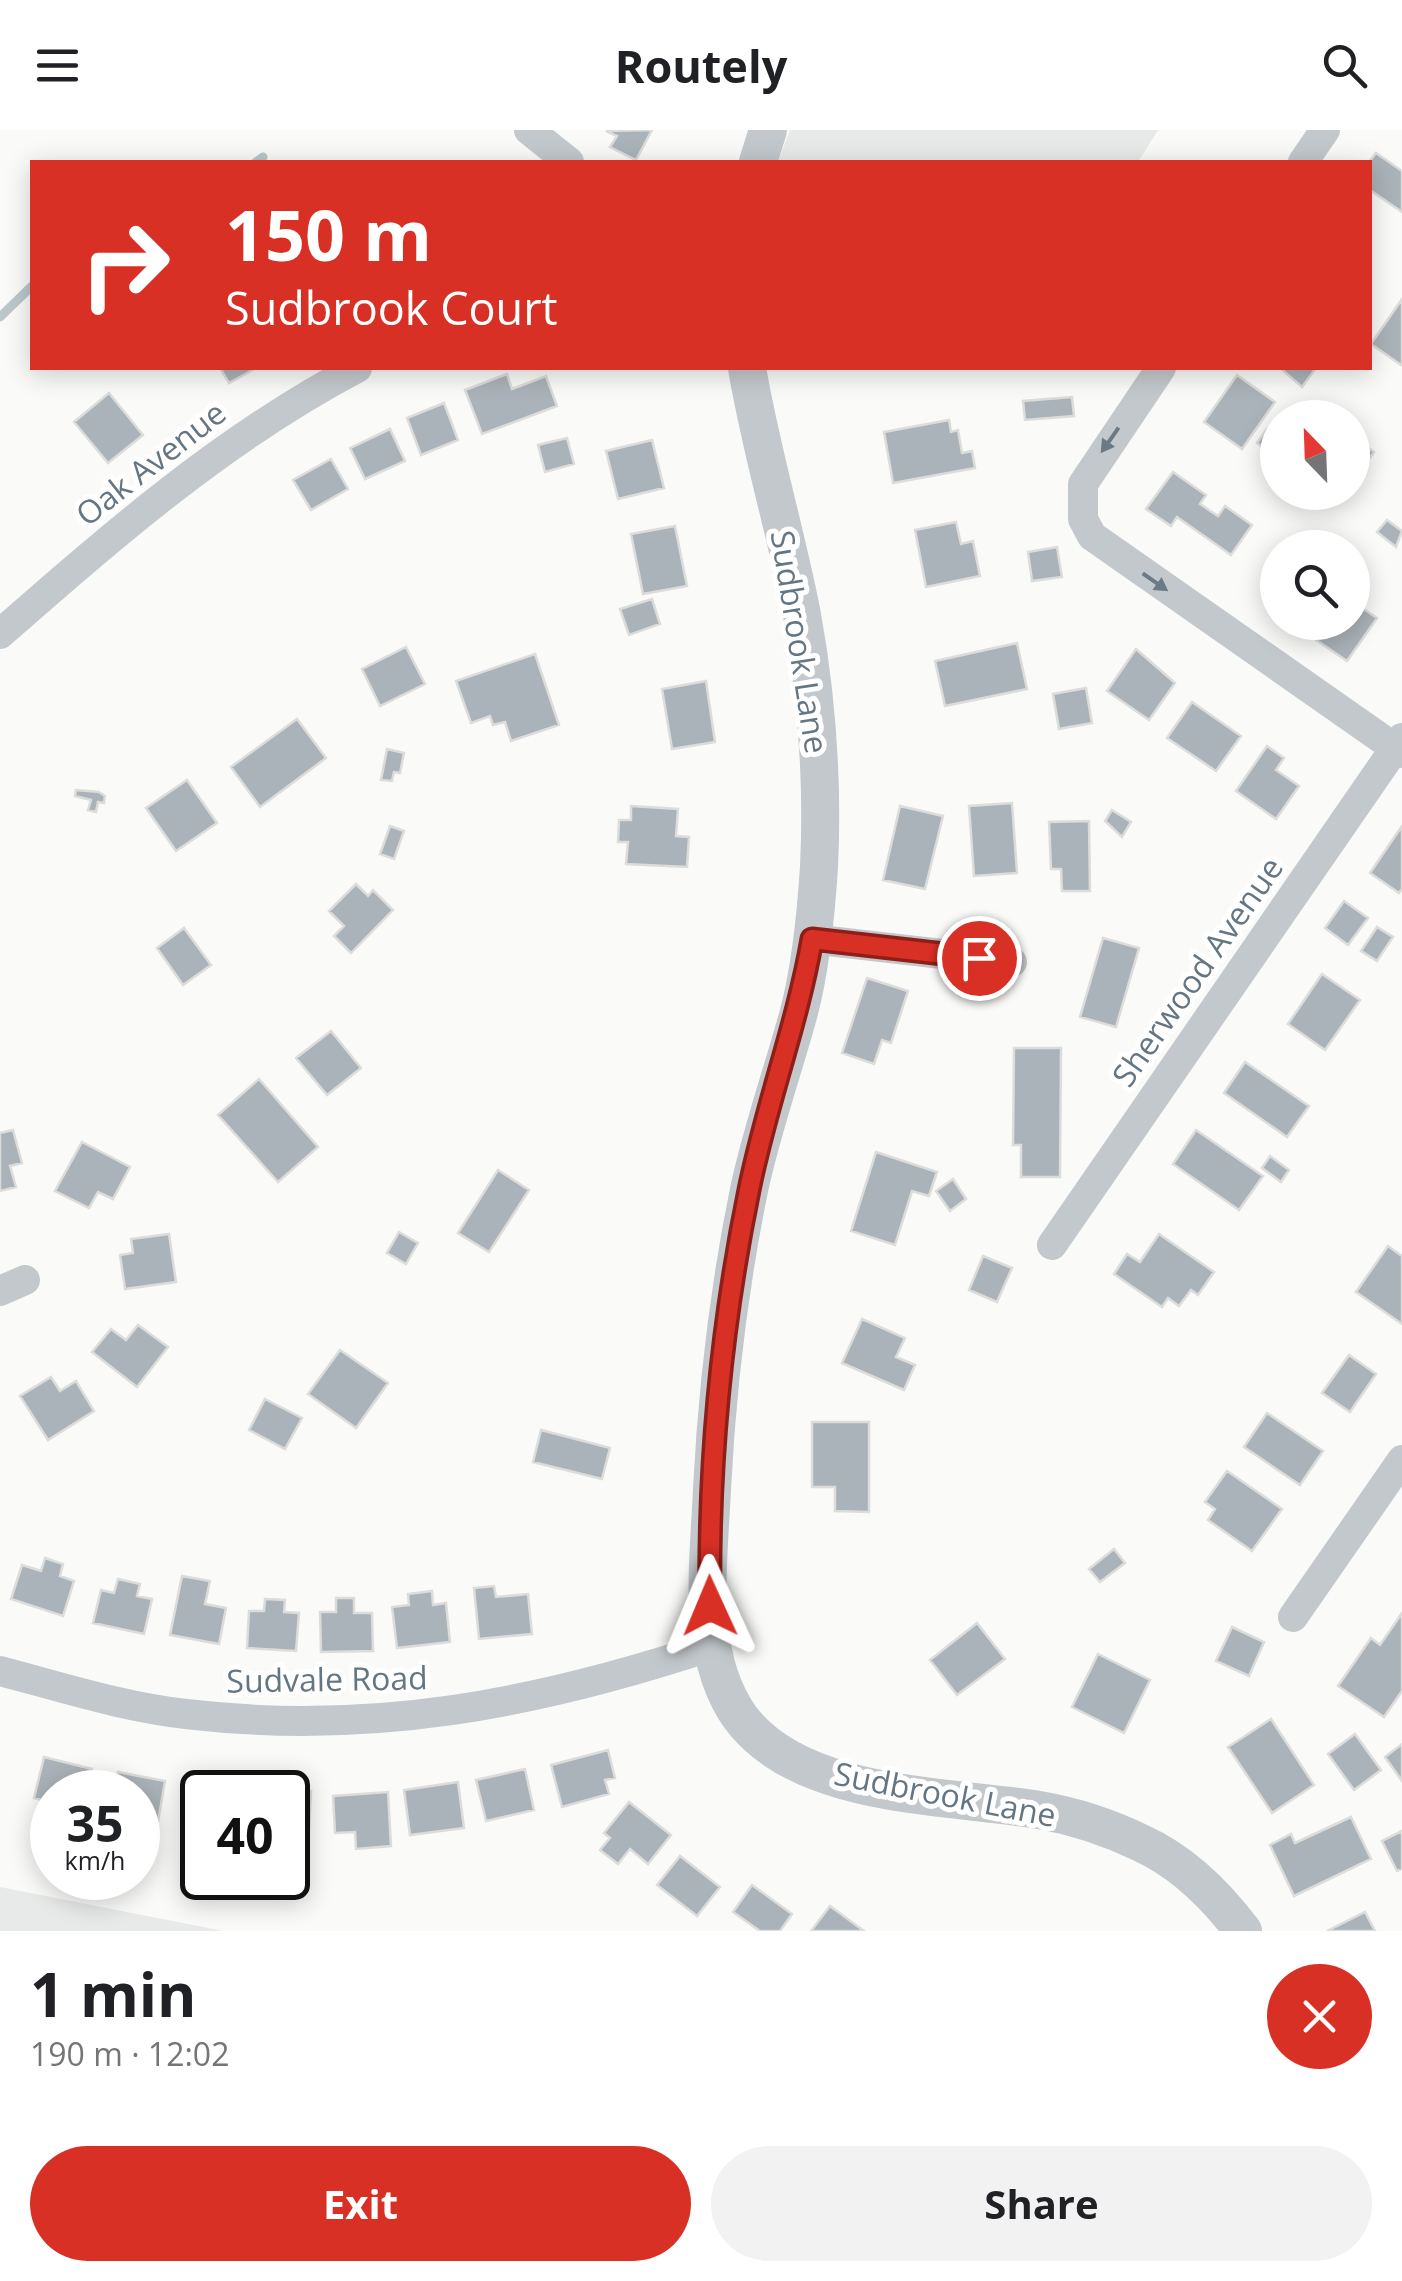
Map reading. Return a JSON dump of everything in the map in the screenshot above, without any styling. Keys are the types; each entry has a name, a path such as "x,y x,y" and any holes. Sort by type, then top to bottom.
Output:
{"street":[{"path":"530,130 567,160"},
{"path":"759,160 768,130"},
{"path":"1304,160 1325,130"},
{"name":"Oak Avenue","path":"0,634 174,484 249,430 354,370"},
{"name":"Sudbrook Lane","path":"747,370 802,615 818,737 818,870 800,1008 750,1188 733,1285 712,1479 712,1646 722,1683 739,1716 762,1741 794,1761 828,1775 883,1788 1043,1811 1094,1824 1143,1843 1183,1866 1243,1931"},
{"path":"1159,370 1083,484 1083,519 1106,548 1400,746"},
{"name":"Sherwood Avenue","path":"1052,1245 1400,746"},
{"path":"812,939 1012,962"},
{"path":"1293,1617 1402,1460"},
{"name":"Sudvale Road","path":"0,1671 183,1714 284,1722 374,1720 535,1699 712,1646"}],"shaded area":[{"path":"790,130 1158,130 1139,160 779,160"},
{"path":"0,1887 30,1893 30,1900 66,1900 223,1931 0,1931"}],"building":[{"path":"652,130 636,160 610,147 617,136 606,131"},
{"path":"1376,153 1402,171 1402,212 1372,191 1371,160"},
{"path":"1402,299 1402,364 1372,343"},
{"path":"221,370 252,370 229,383"},
{"path":"1282,370 1315,370 1302,387"},
{"path":"507,374 512,389 546,376 557,406 482,434 465,390"},
{"path":"1237,375 1272,400 1260,400 1260,423 1242,449 1204,422"},
{"path":"109,393 143,435 108,463 74,422"},
{"path":"1072,397 1074,416 1025,420 1023,401"},
{"path":"444,403 458,440 421,455 407,418"},
{"path":"949,420 951,432 958,430 962,453 972,451 975,468 893,483 884,432"},
{"path":"390,429 405,461 365,479 350,448"},
{"path":"567,438 574,464 545,472 538,445"},
{"path":"652,440 664,488 618,499 606,451"},
{"path":"331,459 348,489 311,510 293,480"},
{"path":"1173,472 1206,495 1200,504 1218,516 1225,506 1252,525 1231,555 1177,517 1171,526 1146,509"},
{"path":"1387,520 1402,531 1396,547 1377,532"},
{"path":"956,522 961,544 973,541 980,576 926,587 915,530"},
{"path":"675,526 687,586 643,594 631,534"},
{"path":"1057,547 1062,577 1032,581 1028,552"},
{"path":"652,599 660,624 629,635 620,609"},
{"path":"1316,640 1362,640 1347,661"},
{"path":"1017,643 1027,689 945,706 935,661"},
{"path":"406,647 425,684 380,706 362,669"},
{"path":"1136,649 1175,683 1149,720 1107,691"},
{"path":"535,654 559,725 511,741 505,722 493,725 490,716 471,723 456,681"},
{"path":"706,681 715,742 672,749 662,689"},
{"path":"1086,688 1092,723 1059,729 1053,694"},
{"path":"1192,702 1241,736 1216,771 1167,738"},
{"path":"297,719 326,758 260,807 231,767"},
{"path":"1267,746 1284,758 1276,770 1299,786 1276,819 1236,791"},
{"path":"387,749 404,753 400,773 394,772 392,781 381,780"},
{"path":"187,780 217,823 176,851 146,808"},
{"path":"76,790 99,792 105,796 104,803 98,802 96,812 88,810 91,800 75,796"},
{"path":"1012,803 1017,873 974,876 969,806"},
{"path":"631,806 678,809 676,836 689,837 687,867 626,864 628,842 618,842 619,820 631,820"},
{"path":"900,806 943,816 925,889 883,880"},
{"path":"1112,810 1131,822 1122,837 1105,821"},
{"path":"1089,821 1090,891 1062,891 1061,869 1051,869 1049,822"},
{"path":"390,826 404,831 394,859 380,854"},
{"path":"1402,826 1402,889 1399,893 1370,873"},
{"path":"356,884 368,896 373,890 393,910 351,953 334,936 344,926 329,911"},
{"path":"1344,901 1368,918 1348,945 1325,928"},
{"path":"1377,927 1393,937 1377,961 1361,951"},
{"path":"184,928 211,965 183,985 157,948"},
{"path":"1103,938 1139,948 1116,1027 1080,1017"},
{"path":"1322,974 1360,1000 1325,1050 1288,1024"},
{"path":"867,978 908,991 891,1043 882,1040 874,1064 842,1053"},
{"path":"331,1031 361,1068 327,1095 296,1058"},
{"path":"1014,1048 1061,1048 1060,1177 1021,1177 1021,1145 1013,1145"},
{"path":"1245,1062 1309,1106 1287,1137 1224,1093"},
{"path":"259,1079 318,1147 278,1182 218,1115"},
{"path":"13,1130 22,1163 10,1166 16,1187 0,1191 0,1133"},
{"path":"1196,1130 1263,1176 1239,1210 1173,1164"},
{"path":"82,1142 130,1167 113,1199 98,1192 89,1208 55,1191"},
{"path":"876,1152 937,1172 929,1196 912,1191 895,1245 851,1231"},
{"path":"1270,1156 1289,1170 1281,1182 1262,1168"},
{"path":"498,1170 529,1190 489,1252 458,1233"},
{"path":"953,1179 966,1199 950,1211 936,1191"},
{"path":"399,1232 418,1243 406,1264 387,1253"},
{"path":"169,1234 176,1282 125,1289 120,1255 133,1253 131,1239"},
{"path":"1159,1234 1214,1272 1198,1295 1191,1290 1179,1306 1168,1298 1162,1307 1114,1274 1127,1254 1140,1262"},
{"path":"1388,1246 1402,1256 1402,1324 1356,1292"},
{"path":"983,1256 1012,1268 997,1302 969,1290"},
{"path":"862,1319 905,1338 896,1357 915,1365 904,1390 842,1363"},
{"path":"138,1325 168,1347 137,1387 92,1352 111,1329 126,1340"},
{"path":"340,1350 388,1383 356,1428 308,1394"},
{"path":"1349,1355 1376,1374 1350,1412 1322,1393"},
{"path":"51,1377 60,1391 76,1381 94,1411 48,1440 20,1396"},
{"path":"265,1399 302,1418 285,1449 249,1430"},
{"path":"1267,1413 1323,1451 1300,1485 1244,1447"},
{"path":"812,1422 869,1422 869,1512 835,1511 835,1487 812,1487"},
{"path":"541,1430 610,1448 602,1479 533,1462"},
{"path":"1227,1471 1282,1509 1252,1551 1208,1520 1215,1509 1205,1502"},
{"path":"1114,1549 1125,1563 1100,1582 1089,1569"},
{"path":"45,1558 63,1564 60,1576 74,1581 63,1616 11,1599 22,1565 41,1571"},
{"path":"182,1576 210,1581 205,1604 226,1608 219,1644 170,1635"},
{"path":"118,1579 140,1584 137,1596 152,1599 144,1634 93,1623 101,1590 114,1593"},
{"path":"494,1586 496,1597 528,1594 532,1634 479,1639 474,1588"},
{"path":"432,1591 433,1605 446,1603 450,1642 397,1648 392,1607 409,1605 408,1594"},
{"path":"336,1598 354,1598 354,1613 372,1613 373,1651 321,1652 320,1612 336,1612"},
{"path":"265,1599 285,1600 284,1612 299,1613 296,1651 247,1648 249,1611 264,1611"},
{"path":"1402,1613 1402,1691 1384,1717 1338,1686 1371,1638 1380,1645"},
{"path":"977,1623 1005,1659 957,1695 930,1660"},
{"path":"1232,1627 1264,1642 1249,1676 1216,1661"},
{"path":"1098,1654 1150,1680 1124,1733 1072,1707"},
{"path":"1271,1719 1314,1785 1272,1813 1228,1747"},
{"path":"1355,1734 1381,1770 1354,1790 1328,1754"},
{"path":"1402,1744 1402,1781 1385,1757"},
{"path":"608,1750 615,1778 605,1780 609,1794 562,1807 551,1765"},
{"path":"44,1757 92,1769 92,1770 41,1770"},
{"path":"525,1769 534,1810 486,1821 476,1780"},
{"path":"160,1780 165,1781 160,1810"},
{"path":"458,1782 464,1828 410,1835 404,1790"},
{"path":"388,1792 391,1846 356,1849 355,1832 335,1833 333,1796"},
{"path":"629,1802 671,1835 648,1864 630,1849 618,1864 600,1850 610,1838 604,1833"},
{"path":"1351,1817 1371,1859 1294,1896 1270,1845 1291,1834 1295,1843"},
{"path":"1402,1831 1402,1869 1397,1871 1382,1841"},
{"path":"680,1856 720,1887 697,1916 657,1885"},
{"path":"752,1885 792,1914 780,1931 760,1931 733,1912"},
{"path":"830,1906 864,1931 811,1931"},
{"path":"1365,1912 1375,1931 1327,1931"}],"waterway":[{"path":"259,160 263,157"},
{"path":"0,317 30,288"}],"route":[{"path":"710,1606 712,1479 733,1285 750,1188 800,1008 812,939 979,958"}]}
